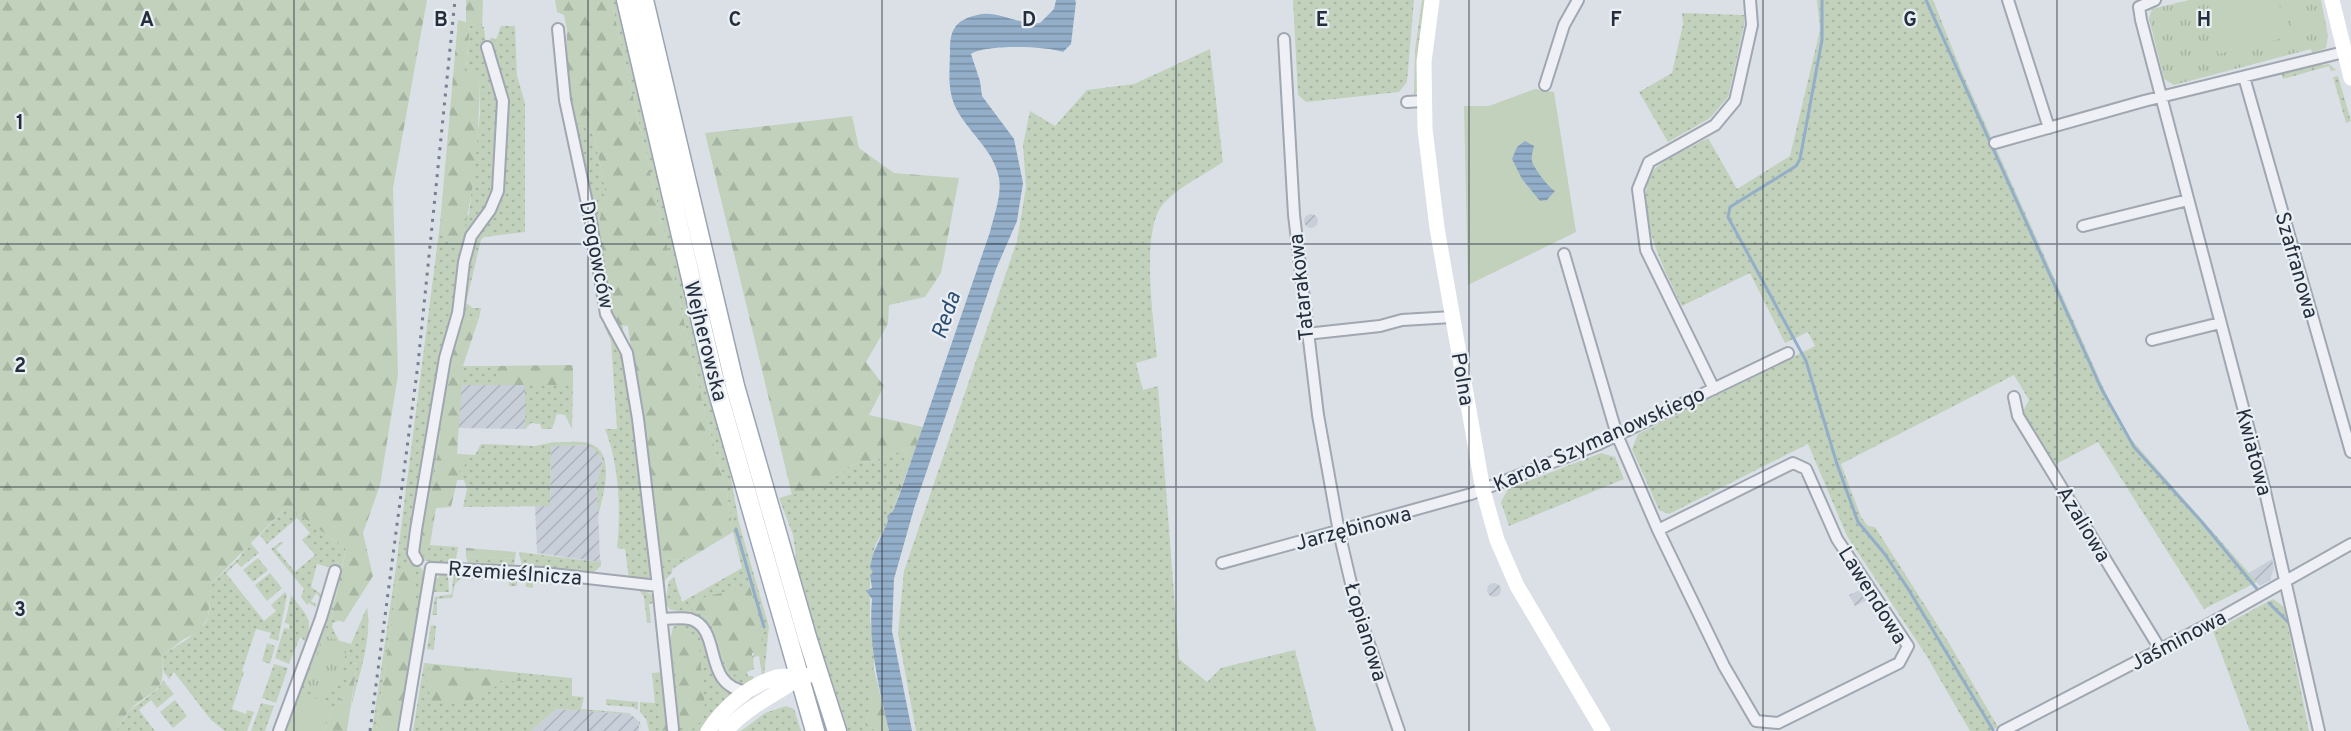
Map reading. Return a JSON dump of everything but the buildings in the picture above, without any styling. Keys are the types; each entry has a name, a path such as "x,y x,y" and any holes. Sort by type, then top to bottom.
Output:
{"main road":[{"name":"Wejherowska","path":"626,0 716,386 815,731"},
{"name":"Wejherowska","path":"644,0 735,386 837,731"}],"street":[{"name":"Polna","path":"1432,0 1424,62 1423,101 1436,223 1483,490 1493,529 1517,586 1603,731"},
{"path":"1545,85 1564,25 1578,0"},
{"name":"Karola Szymanowskiego","path":"1714,389 1646,250 1638,189 1649,162 1715,124 1735,101 1752,26 1750,0"},
{"path":"2008,0 2049,128"},
{"name":"Kwiatowa","path":"2155,0 2139,7 2264,487 2319,731"},
{"path":"2332,0 2351,78"},
{"name":"Drogowców","path":"558,29 565,100 591,222 606,314 627,353 638,418 658,586"},
{"name":"Tatarakowa","path":"1284,39 1293,216 1306,334 1339,532"},
{"path":"417,560 413,553 416,530 447,350 458,314 464,262 471,236 490,210 498,191 503,101 487,47"},
{"path":"1995,143 2161,97 2344,52"},
{"name":"Szafranowa","path":"2244,77 2351,452"},
{"path":"1407,102 1423,101"},
{"path":"2083,226 2188,200"},
{"name":"Lawendowa","path":"1564,254 1617,435 1658,531 1724,666 1756,721 1778,723 1899,663 1907,651 1908,646 1837,539 1810,476 1800,464 1785,466 1658,531"},
{"path":"1306,334 1380,326 1402,320 1452,317"},
{"path":"2152,340 2220,323"},
{"name":"Karola Szymanowskiego","path":"1483,490 1617,435 1788,352"},
{"name":"Azaliowa","path":"2014,397 2018,416 2160,649"},
{"name":"Jarzębinowa","path":"1222,563 1483,490"},
{"name":"Łopianowa","path":"1339,532 1357,609 1399,731"},
{"name":"Jaśminowa","path":"2003,731 2160,649 2351,544"},
{"name":"Rzemieślnicza","path":"404,731 431,568 543,573 658,586"},
{"path":"279,731 321,618 335,571"},
{"path":"658,586 673,729"},
{"path":"662,619 684,618 701,626 706,633 720,676 737,691 748,692"},
{"path":"708,731 726,708 748,692 778,677 800,677 818,672"},
{"path":"726,731 760,701 782,691 800,677"}],"shaded area":[{"path":"1308,214 1314,214 1318,221 1314,228 1308,228 1304,224 1304,218"},
{"path":"461,385 525,385 525,429 458,428"},
{"path":"590,445 603,460 597,482 600,562 537,553 535,505 550,505 551,446"},
{"path":"2272,559 2274,568 2270,580 2260,586 2249,573"},
{"path":"1491,583 1497,583 1501,590 1497,597 1491,597 1487,593 1487,587"},
{"path":"1860,590 1867,600 1855,606 1849,595"},
{"path":"556,709 629,714 639,722 639,731 531,731"}],"green space":[{"path":"0,0 427,0 393,188 398,375 380,485 363,533 373,576 344,622 331,619 346,549 287,506 212,583 208,617 199,632 184,639 162,656 163,670 159,686 129,711 116,731 0,731"},
{"path":"466,0 483,0 482,27 470,24 466,69 479,81 478,123 472,186 460,248 450,246 440,224 458,20 466,22"},
{"path":"555,0 611,0 704,409 727,493 733,532 690,558 668,560 667,556 658,556 628,326 614,324 598,230 605,189 594,135 571,117 566,78 567,30 564,15 557,12"},
{"path":"611,0 619,0 678,263 729,466 739,523 769,627 764,676 760,677 762,675 759,656 753,657 754,669 747,672 748,676 753,676 754,680 738,687 720,669 707,624 692,613 671,610 665,603 669,581 674,577 682,602 742,568 727,493 704,409","holes":["689,607 763,637 745,670 729,674 709,619"]},
{"path":"1293,0 1414,0 1407,82 1399,92 1306,102 1298,95"},
{"path":"1422,0 1427,0 1417,92 1414,95 1415,50"},
{"path":"1817,0 1933,0 1961,70 2122,429 2257,582 2204,609 2098,442 2054,465 2022,413 2029,400 2014,375 1841,464 1861,517 1868,526 1875,527 1949,643 1998,727 1990,731 1970,731 1926,655 1847,536 1808,444 1669,514 1659,510 1632,449 1638,434 1815,346 1808,332 1785,343 1750,273 1682,306 1667,276 1653,239 1646,202 1647,185 1653,171 1670,158 1708,138 1737,189 1790,156 1820,30"},
{"path":"2189,0 2321,0 2328,36 2326,48 2312,53 2311,49 2174,85 2164,79 2149,18 2152,9"},
{"path":"2244,0 2278,0 2287,37 2218,54 2207,9"},
{"path":"2285,0 2302,0 2309,30 2293,34"},
{"path":"1682,13 1744,15 1744,25 1728,97 1710,118 1668,142 1639,92 1672,73 1683,24"},
{"path":"470,24 484,27 487,55 500,91 494,199 470,231 415,563 423,570 425,581 400,731 397,731 411,642 415,584 398,578 376,731 372,731 396,567 440,224 450,246 469,214 480,114 479,81 466,69"},
{"path":"501,26 515,26 517,76 525,103 525,232 484,237 481,240 466,303 473,308 481,308 479,318 458,321 464,309 462,296 472,241 492,211 504,124 489,42 491,37 496,40"},
{"path":"1210,49 1223,162 1178,191 1165,202 1157,214 1152,232 1150,276 1157,357 1136,363 1143,390 1158,386 1179,659 1207,682 1221,668 1295,650 1316,731 916,731 898,634 904,571 1017,241 1026,187 1023,145 1030,111 1055,126 1087,90 1134,84"},
{"path":"2321,62 2322,65 2329,64 2336,70 2331,71 2329,66 2283,79 2281,72"},
{"path":"2338,76 2351,121 2346,123 2333,77"},
{"path":"1535,89 1554,92 1576,232 1468,285 1464,106 1489,106"},
{"path":"852,116 859,148 894,173 959,178 941,273 925,297 889,305 888,324 866,362 884,386 869,415 923,427 893,511 907,449 873,461 859,462 819,486 792,495 705,133"},
{"path":"571,117 594,135 605,189 598,230 614,324 623,325 623,338 613,323"},
{"path":"479,318 463,366 457,454 467,462 459,472 451,507 436,508 430,545 420,560 416,553 422,515 434,484 448,365 458,321"},
{"path":"458,321 448,365 434,484 422,515 446,365"},
{"path":"604,326 607,326 625,359 654,574 646,580 629,578 625,549 617,548 618,487 610,442 605,429 617,429 611,341"},
{"path":"573,365 573,385 496,385 496,366"},
{"path":"463,366 496,366 496,385 461,385"},
{"path":"525,385 573,385 572,429 565,415 557,414 552,429 542,429 540,424 531,423 525,429"},
{"path":"554,442 591,444 599,449 604,457 606,477 598,517 597,482 603,460 590,445 551,446 550,506 463,507 467,489 464,480 457,480 457,454 475,455 481,444 535,446"},
{"path":"907,449 893,511 887,516 888,521 875,546 870,567 874,573 870,575 870,619 875,651 871,707 865,725 877,731 845,731 792,557 796,556 793,535 779,498 819,486 859,462 873,461"},
{"path":"1601,453 1615,457 1624,479 1509,526 1501,502 1508,489"},
{"path":"287,506 346,549 341,570 317,564 311,587 321,594 322,600 316,593 311,601 317,605 315,607 309,603 307,605 301,597 304,589 271,549 284,542 276,549 295,572 315,555 302,540 310,533 297,518 267,544 260,535"},
{"path":"250,542 259,553 241,567 237,563 226,573 264,621 276,611 271,605 285,592 287,595 278,641 269,638 271,633 256,629 242,671 244,672 232,709 246,714 247,710 254,712 247,731 225,731 211,720 174,672 169,679 164,672 162,656 195,633 205,623 209,613 212,583 239,558"},
{"path":"430,545 458,547 456,560 448,560 448,565 420,560"},
{"path":"466,548 516,552 515,559 466,556"},
{"path":"519,552 599,562 601,560 601,566 592,574 522,566"},
{"path":"466,556 515,559 514,565 468,564"},
{"path":"658,556 667,556 668,560 690,558 672,569 672,573 665,580 662,591"},
{"path":"258,558 268,570 253,582 243,570"},
{"path":"407,565 415,567 414,608 397,731 376,731 398,578"},
{"path":"444,572 448,576 449,592 431,592 433,582"},
{"path":"270,573 282,588 267,601 255,585"},
{"path":"340,573 331,619 338,621 333,623 332,627 339,641 351,644 367,607 368,619 366,645 351,708 357,664 353,663 340,703 333,707 324,731 285,731"},
{"path":"453,576 517,577 517,586 509,586 509,580 460,579 455,584 452,598 437,599 437,615 432,615 435,597 452,594"},
{"path":"526,578 572,583 572,586 533,583 533,588 526,587"},
{"path":"613,587 642,590 651,594 654,603 649,604 651,623 647,623 644,597 639,590"},
{"path":"750,587 763,637 762,652 752,653 753,669 745,670 745,676 729,674 709,619 689,607 707,596"},
{"path":"291,595 307,617 309,627 306,642 300,637 289,664 275,658 284,628 289,629 289,624 285,623"},
{"path":"2273,599 2284,607 2309,731 2250,731 2213,631"},
{"path":"683,623 693,627 699,634 714,676 733,695 713,713 700,731 675,731 679,728 670,640 673,627"},
{"path":"431,625 436,626 434,650 427,649"},
{"path":"685,627 699,645 705,709 702,721 690,731 681,728 672,640"},
{"path":"324,636 347,643 342,677 321,695 304,689"},
{"path":"267,643 275,646 270,664 262,661"},
{"path":"352,663 357,664 347,731 324,731 333,707 340,703"},
{"path":"424,663 572,678 572,696 584,697 581,709 629,713 640,722 641,731 639,722 629,714 556,709 531,731 413,731"},
{"path":"274,664 288,668 276,703 262,698"},
{"path":"434,665 525,676 521,681 500,681 493,689 477,698 460,701 430,701 427,670"},
{"path":"873,665 889,731 877,731 865,725 871,707"},
{"path":"664,672 671,731 649,731 646,719 640,712 640,702 655,703 652,673"},
{"path":"163,680 174,694 157,708 151,700 139,710 155,731 116,731 129,711 158,689"},
{"path":"659,685 664,687 667,731 660,731"},
{"path":"301,693 332,705 323,731 287,731"},
{"path":"606,699 638,702 638,710 632,707 606,705"},
{"path":"175,700 187,716 173,728 160,712"},
{"path":"261,703 274,706 265,731 251,731"},
{"path":"786,706 794,709 801,731 741,731 765,713"}],"water":[{"path":"1056,0 1075,0 1076,2 1071,44 1063,52 1044,48 1002,47 971,54 980,81 982,96 1014,139 1023,183 1017,221 996,269 915,505 894,579 892,631 912,731 889,731 873,649 872,599 866,591 872,588 870,575 873,573 870,567 873,554 888,521 887,516 893,511 899,496 990,232 999,191 999,178 991,158 954,104 949,77 951,36 959,23 977,15 993,14 1024,22 1040,23 1054,9"},
{"path":"1525,141 1534,146 1533,164 1545,182 1555,191 1547,200 1540,201 1522,179 1512,159 1517,147"}],"waterway":[{"path":"1822,0 1822,40 1800,159 1796,166 1730,207 1728,217 1806,361 1837,464 1858,522 1884,553 1907,587 1993,730"},
{"path":"1926,0 2101,388 2134,447 2201,521 2257,589"},
{"path":"736,529 764,627"},
{"path":"2269,603 2291,625"}],"railway":[{"path":"370,731 418,364 455,0"}],"water label":[{"name":"Reda","path":"945,315"}]}
